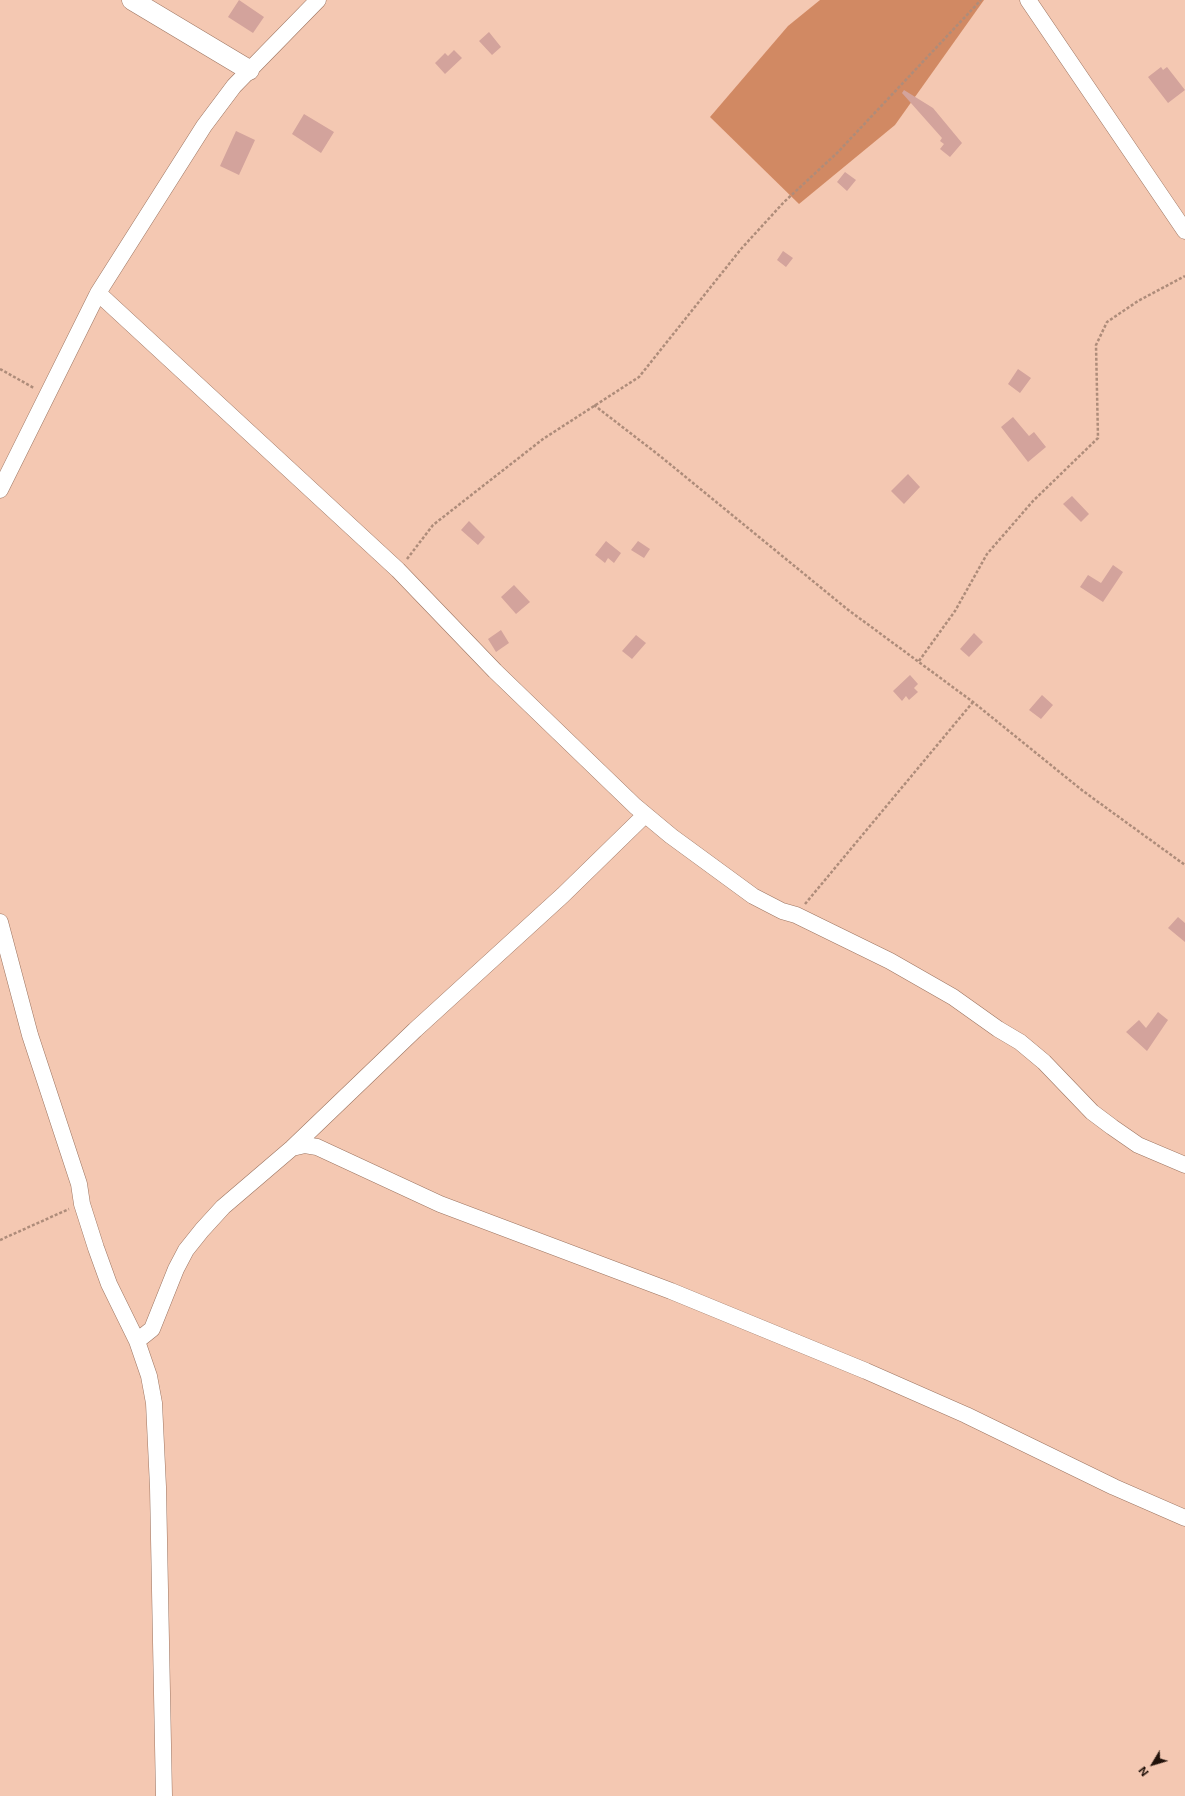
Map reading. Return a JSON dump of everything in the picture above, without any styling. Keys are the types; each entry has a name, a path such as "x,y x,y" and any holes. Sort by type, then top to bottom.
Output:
{"street":[{"path":"132,0 249,70"},
{"path":"0,490 98,293 204,126 234,86 318,0"},
{"path":"1028,0 1185,231"},
{"path":"98,293 398,570 495,671 645,815 699,858 753,896 782,911 796,915 890,961 953,997 998,1029 1020,1042 1044,1062 1092,1112 1112,1127 1138,1145 1185,1165"},
{"path":"136,1341 152,1328 176,1269 186,1250 223,1207 292,1148 416,1030 562,895 645,815"},
{"path":"0,922 30,1035 79,1184 82,1204 109,1284 136,1341 149,1376 154,1403 158,1495 164,1796"},
{"path":"292,1148 305,1145 317,1147 440,1204 671,1291 866,1371 966,1415 1114,1487 1185,1518"}],"path":[{"path":"398,570 433,525 543,439 639,377 741,248 784,202 837,153 981,0"},
{"path":"919,661 955,611 987,554 1033,501 1098,438 1096,345 1107,322 1138,301 1185,276"},
{"path":"0,368 47,396"},
{"path":"594,405 660,456 847,609 973,702 1083,791 1185,865"},
{"path":"796,915 973,702"},
{"path":"0,1240 47,1217 82,1204"}],"shaded area":[{"path":"820,0 984,0 895,125 799,204 710,117 788,26"}],"building":[{"path":"239,0 264,17 253,33 228,17"},
{"path":"489,32 501,47 492,55 479,41"},
{"path":"454,50 462,58 445,74 435,63 445,53 448,56"},
{"path":"1161,67 1163,70 1167,67 1185,90 1168,103 1148,77"},
{"path":"904,90 933,108 962,143 950,157 940,149 944,144 940,141 942,138 902,93"},
{"path":"304,114 334,132 321,153 292,134"},
{"path":"236,131 255,140 239,175 220,166"},
{"path":"845,172 856,180 847,191 837,182"},
{"path":"783,251 793,258 786,267 777,260"},
{"path":"1018,369 1031,378 1020,393 1008,384"},
{"path":"1013,417 1029,436 1034,432 1046,447 1028,462 1001,427"},
{"path":"908,474 920,487 904,504 891,491"},
{"path":"1072,496 1089,514 1081,522 1063,504"},
{"path":"469,521 485,537 478,545 461,530"},
{"path":"606,541 621,553 614,563 608,558 605,563 595,555"},
{"path":"638,541 650,549 644,558 631,550"},
{"path":"1113,565 1123,572 1103,602 1080,587 1088,575 1101,583"},
{"path":"514,585 530,602 516,614 501,597"},
{"path":"501,630 509,643 496,652 488,639"},
{"path":"974,633 983,642 969,657 960,649"},
{"path":"636,635 646,643 632,659 622,651"},
{"path":"910,675 918,684 914,688 918,692 909,700 906,696 902,701 893,691"},
{"path":"1042,695 1053,705 1041,719 1029,710"},
{"path":"1178,917 1185,923 1185,942 1168,928"},
{"path":"1158,1012 1168,1020 1147,1051 1126,1032 1139,1020 1146,1028"}]}
